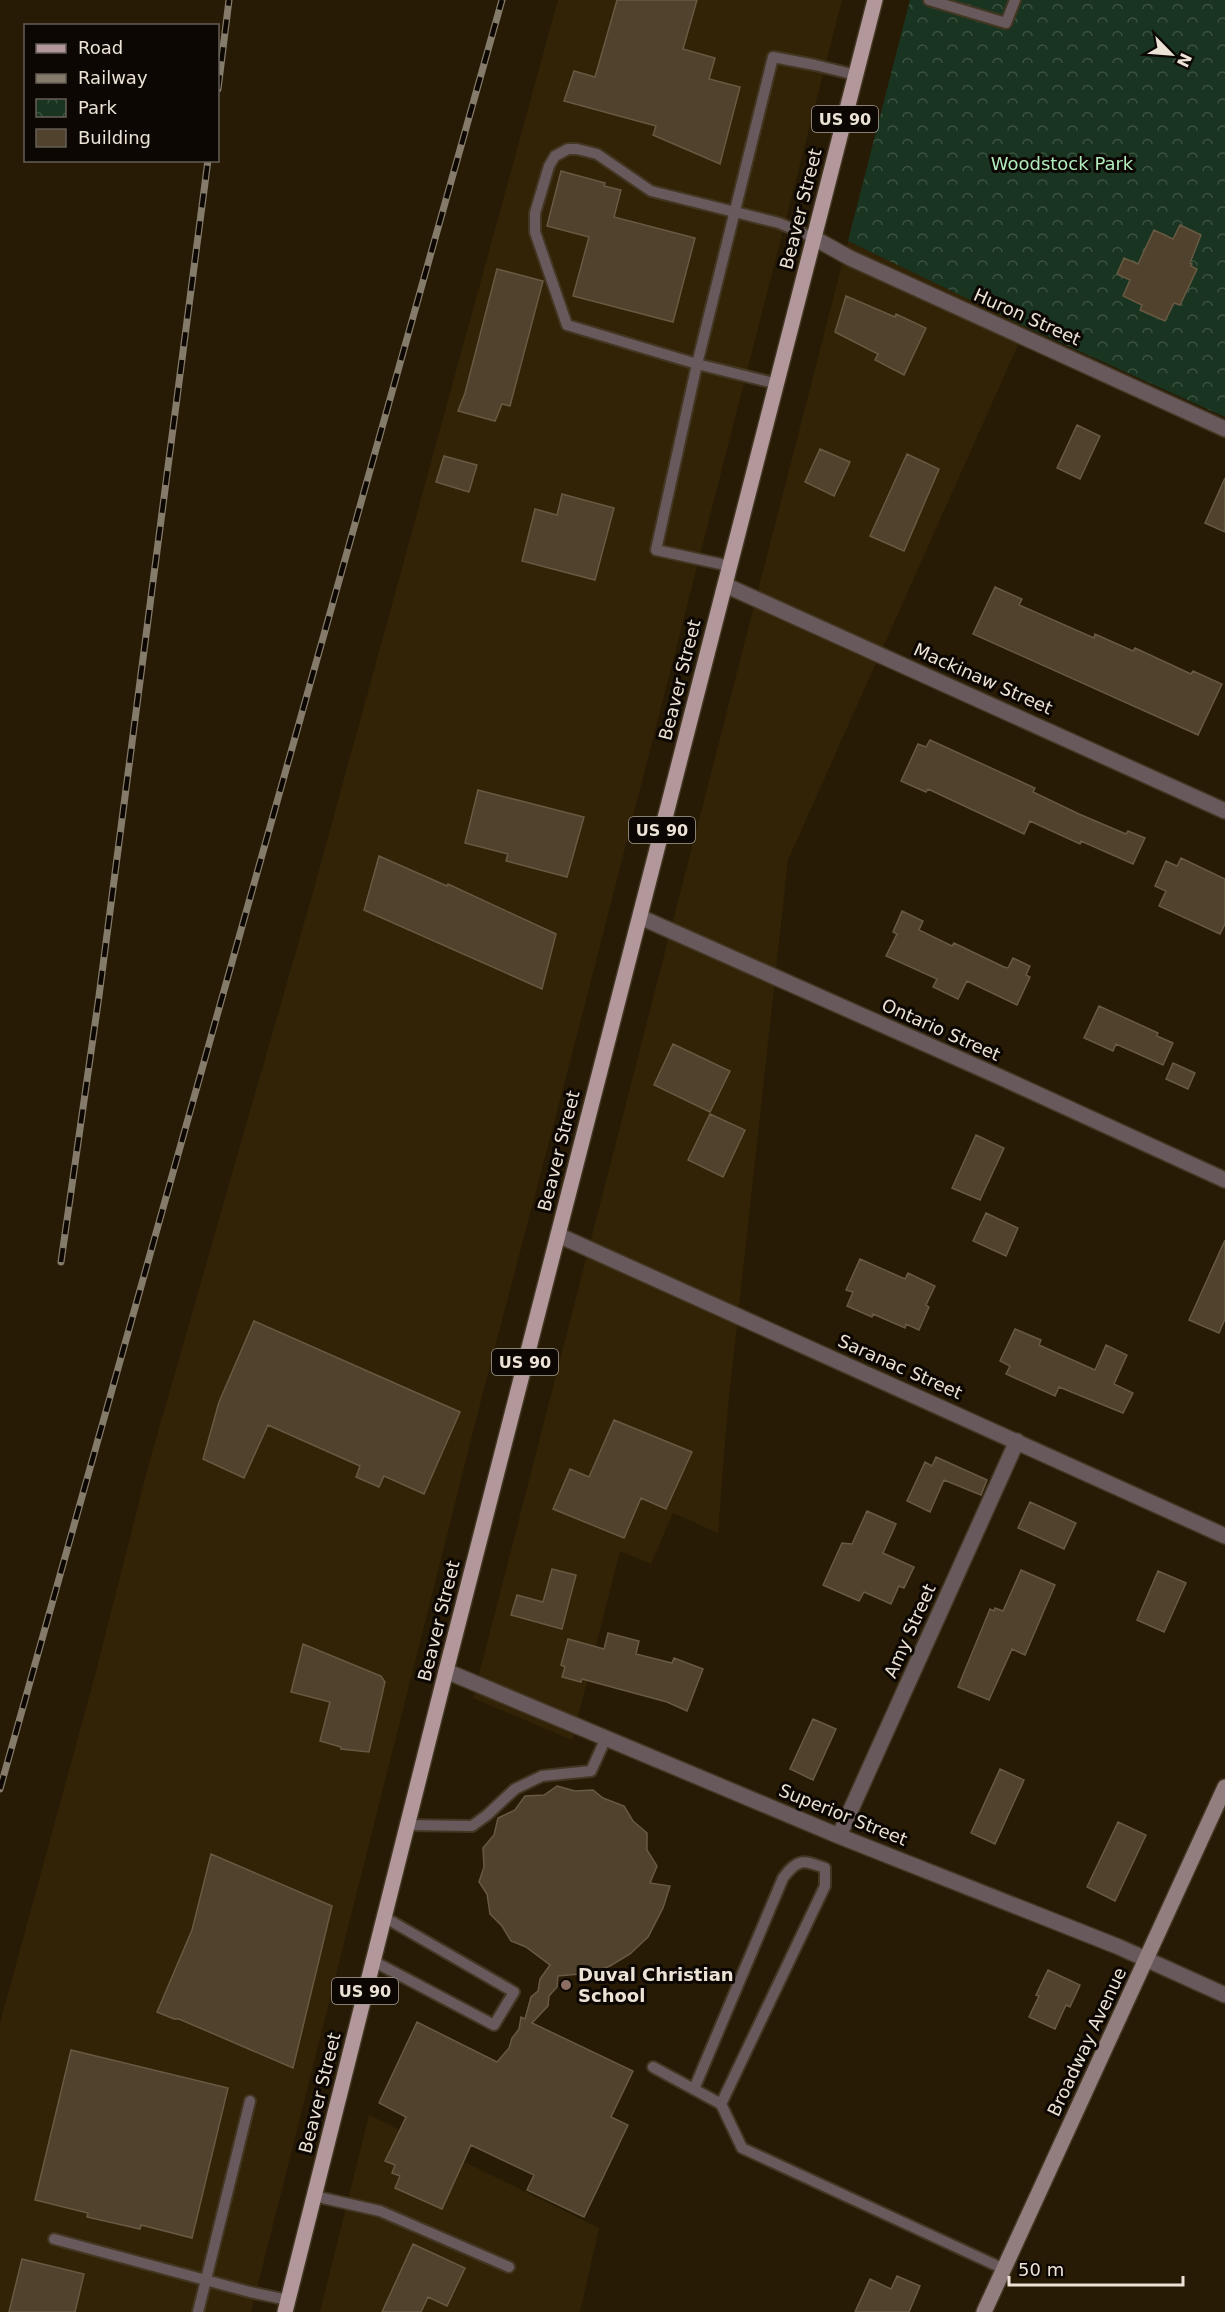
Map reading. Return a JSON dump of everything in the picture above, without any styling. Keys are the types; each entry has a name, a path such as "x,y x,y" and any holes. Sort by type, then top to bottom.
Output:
{"main road":[{"name":"Beaver Street","path":"287,2306 446,1671 875,0"}],"street":[{"name":"Huron Street","path":"814,238 850,258 1225,429"},
{"name":"Mackinaw Street","path":"725,585 1225,811"},
{"name":"Ontario Street","path":"640,917 1225,1180"},
{"name":"Saranac Street","path":"558,1235 1225,1536"},
{"name":"Amy Street","path":"839,1836 1017,1441"},
{"name":"Superior Street","path":"446,1671 839,1836 1146,1959 1225,1995"},
{"name":"Broadway Avenue","path":"984,2312 1225,1787"}],"lane":[{"path":"929,0 1006,23 1015,0"},
{"path":"730,566 656,550 697,364 736,212 772,57 815,64 856,75"},
{"path":"778,384 697,364 567,325 535,232 535,213 549,166 555,156 568,149 577,149 597,154 651,191 779,223 814,238"},
{"path":"407,1825 472,1826 515,1789 542,1776 591,1771 606,1738"},
{"path":"694,2089 783,1878 792,1865 805,1861 825,1868 825,1886 721,2104"},
{"path":"373,1961 494,2025 514,1992 384,1917"},
{"path":"653,2067 721,2104 742,2148 1004,2269"},
{"path":"198,2312 250,2102"},
{"path":"314,2196 380,2211 509,2267"},
{"path":"54,2239 206,2280 287,2306"}],"shaded area":[{"path":"558,0 842,0 583,1012 478,1412 251,2312 0,2312 0,2023 94,1679 149,1463 313,892"},
{"path":"848,241 1026,327 788,860 727,1416 718,1533 673,1513 651,1564 620,1551 572,1740 473,1698"},
{"path":"369,2115 599,2228 580,2312 320,2312"}],"green space":[{"name":"Woodstock Park","path":"910,0 1225,0 1225,417 1026,327 848,241"}],"building":[{"path":"617,0 697,0 683,49 715,58 709,79 740,87 720,164 653,135 656,126 564,101 574,71 595,77"},
{"path":"561,171 605,183 604,186 621,190 614,217 695,238 673,322 573,296 589,237 547,226"},
{"path":"1180,225 1201,235 1190,263 1197,269 1180,305 1174,303 1165,321 1140,310 1142,305 1123,296 1130,280 1117,274 1124,258 1138,264 1154,230 1173,239"},
{"path":"497,269 543,281 510,406 502,404 495,421 458,411 465,393"},
{"path":"846,296 895,317 896,314 926,328 904,375 875,360 878,354 835,332"},
{"path":"1077,425 1100,436 1080,479 1057,468"},
{"path":"820,449 850,462 834,496 805,482"},
{"path":"907,454 939,469 904,551 870,536"},
{"path":"444,456 477,465 469,492 436,482"},
{"path":"1225,478 1225,532 1205,523"},
{"path":"562,494 614,508 595,580 522,561 535,509 557,515"},
{"path":"995,587 1022,599 1019,605 1094,638 1095,634 1133,651 1135,648 1191,674 1193,671 1222,684 1198,735 973,634"},
{"path":"930,740 1035,788 1033,792 1079,814 1126,834 1128,831 1145,838 1133,864 1081,841 1080,844 1030,821 1024,834 928,789 926,792 901,781 918,744 926,747"},
{"path":"478,790 584,817 567,877 506,861 508,854 465,843"},
{"path":"379,856 447,886 448,884 556,934 542,989 364,910"},
{"path":"1181,858 1225,879 1225,924 1220,934 1159,906 1166,891 1155,886 1166,861 1177,866"},
{"path":"902,911 923,921 919,930 952,946 954,943 1004,967 1008,968 1013,958 1030,966 1026,975 1030,977 1017,1005 967,981 958,999 933,987 937,979 886,956 897,934 893,932"},
{"path":"1099,1006 1158,1033 1157,1036 1173,1043 1163,1065 1116,1044 1113,1051 1084,1038"},
{"path":"673,1044 730,1071 710,1112 654,1085"},
{"path":"1173,1063 1195,1073 1188,1089 1166,1079"},
{"path":"710,1114 745,1130 723,1177 688,1160"},
{"path":"976,1135 1004,1148 980,1200 952,1188"},
{"path":"986,1213 1018,1228 1006,1256 973,1241"},
{"path":"1225,1240 1225,1319 1219,1333 1189,1320"},
{"path":"860,1259 905,1279 908,1273 935,1286 926,1305 929,1307 919,1330 906,1324 905,1328 873,1314 872,1317 847,1306 853,1292 846,1290"},
{"path":"254,1321 460,1412 424,1494 384,1476 379,1487 356,1477 360,1466 268,1425 244,1478 203,1459 219,1402"},
{"path":"1015,1329 1041,1340 1039,1345 1095,1370 1106,1345 1127,1355 1114,1384 1133,1393 1123,1413 1059,1387 1055,1396 1006,1374 1010,1366 1000,1361"},
{"path":"614,1420 692,1452 666,1509 641,1498 624,1538 553,1509 570,1469 589,1477"},
{"path":"936,1457 987,1480 981,1495 944,1480 930,1512 907,1501 925,1462 932,1466"},
{"path":"1030,1502 1076,1523 1064,1549 1018,1528"},
{"path":"867,1511 896,1524 883,1553 914,1567 904,1588 899,1586 891,1604 864,1592 859,1601 823,1585 842,1543 852,1544"},
{"path":"552,1569 576,1575 562,1629 511,1615 517,1595 543,1602"},
{"path":"1021,1570 1055,1585 1025,1655 1012,1649 989,1700 958,1687 990,1609 1003,1611"},
{"path":"1158,1571 1186,1583 1164,1632 1137,1620"},
{"path":"608,1633 639,1641 636,1654 672,1663 674,1658 703,1669 687,1711 667,1702 582,1679 581,1682 562,1677 565,1667 561,1665 568,1639 604,1649"},
{"path":"303,1644 381,1676 385,1682 369,1752 341,1749 341,1747 320,1741 330,1702 291,1692"},
{"path":"813,1719 836,1729 813,1780 790,1769"},
{"path":"1000,1769 1024,1780 995,1844 971,1833"},
{"path":"557,1786 575,1791 593,1790 603,1798 624,1806 633,1821 647,1833 647,1850 657,1866 650,1883 670,1886 663,1908 648,1937 630,1954 610,1966 591,1973 558,1976 557,1987 549,1996 548,2006 532,2023 633,2071 611,2117 628,2125 584,2217 527,2190 534,2175 471,2145 442,2209 395,2188 400,2176 392,2173 395,2165 385,2161 406,2117 379,2103 417,2022 497,2062 509,2048 512,2038 519,2029 521,2017 525,2019 531,1997 538,1991 540,1979 550,1965 526,1947 511,1941 502,1926 490,1914 487,1894 479,1882 484,1867 483,1848 494,1835 498,1818 515,1810 525,1796 544,1795"},
{"path":"1118,1822 1146,1835 1115,1901 1087,1887"},
{"path":"211,1854 332,1906 293,2068 179,2019 157,2012 192,1930"},
{"path":"1048,1970 1080,1985 1070,2007 1066,2005 1055,2029 1029,2017"},
{"path":"71,2050 228,2088 192,2238 141,2225 140,2229 87,2217 88,2213 35,2200"},
{"path":"413,2244 465,2268 447,2306 428,2297 421,2312 382,2312"},
{"path":"22,2259 84,2274 75,2312 9,2312"},
{"path":"897,2276 920,2286 909,2312 855,2312 870,2279 891,2289"}],"railway":[{"path":"219,81 229,0"},
{"path":"0,1789 502,0"},
{"path":"61,1262 99,996 208,162"}],"place":[{"name":"Duval Christian School","path":"566,1985"}]}
